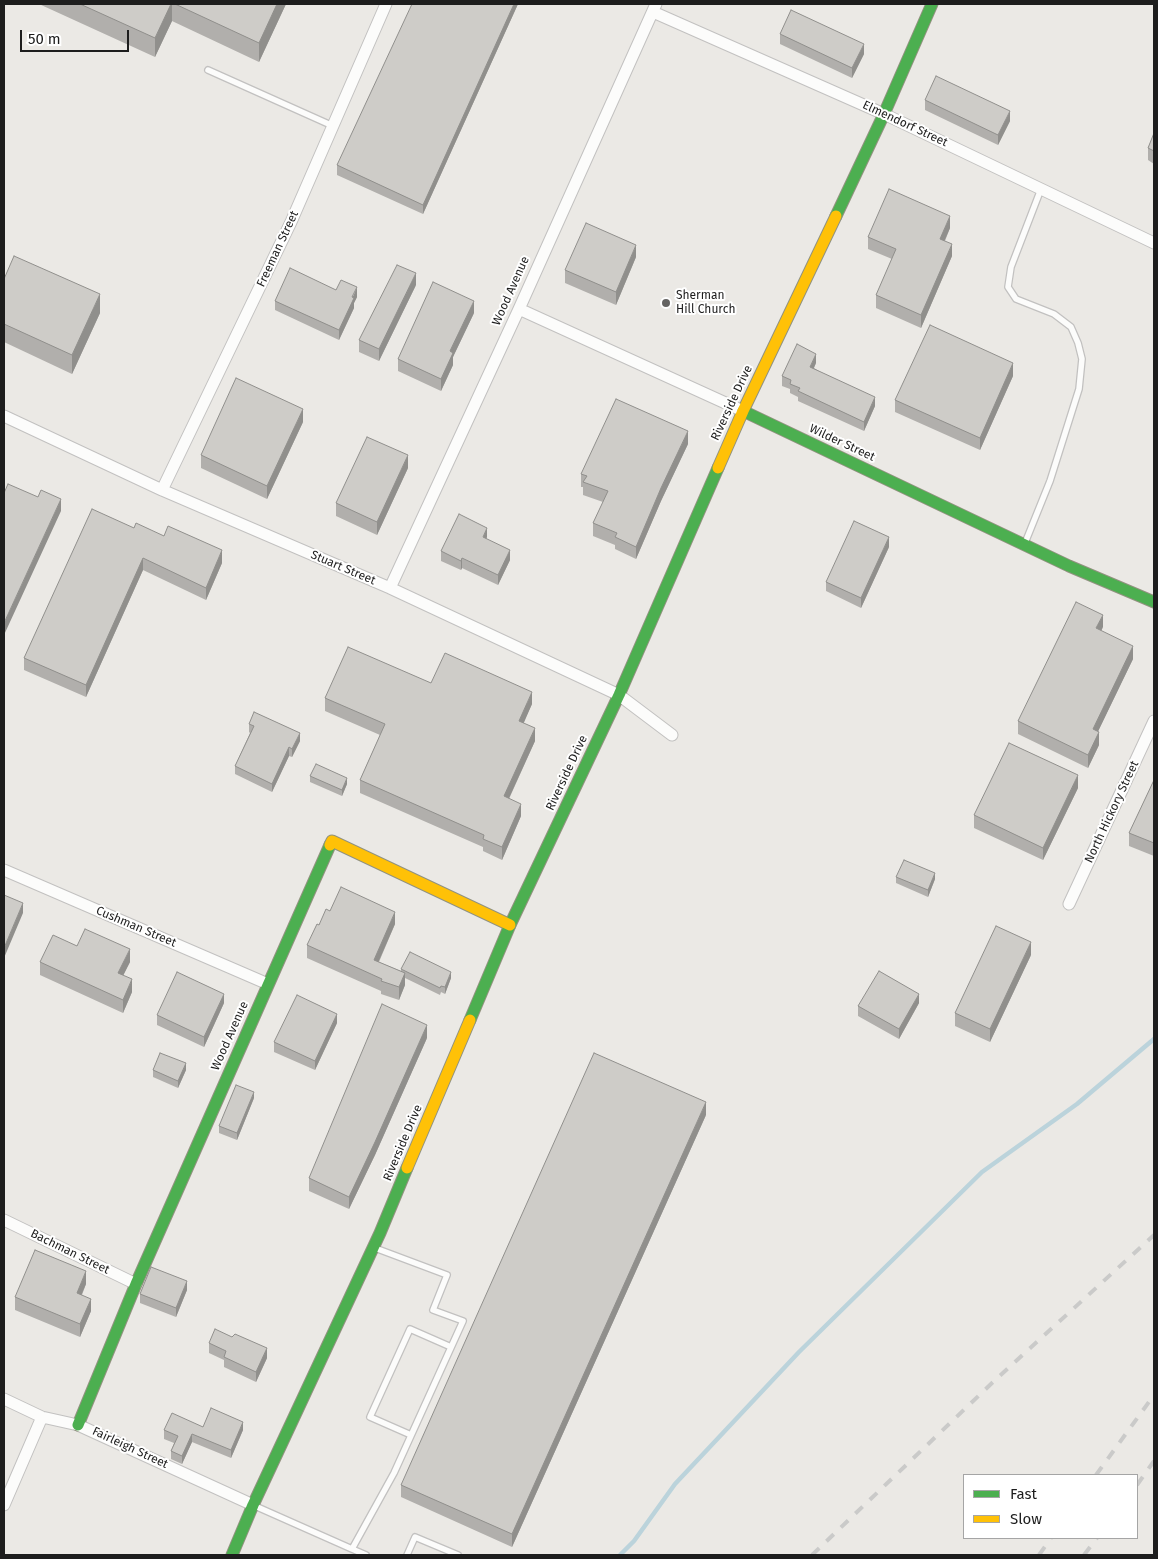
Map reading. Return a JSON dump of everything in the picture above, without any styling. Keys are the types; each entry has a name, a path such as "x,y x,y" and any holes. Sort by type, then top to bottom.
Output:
{"street":[{"name":"Freeman Street","path":"162,490 291,222 386,4"},
{"name":"Riverside Drive","path":"232,1555 253,1505 373,1248 510,924 619,695 743,411 884,114 932,4"},
{"name":"Elmendorf Street","path":"654,8 884,114 1154,243"},
{"name":"Wood Avenue","path":"390,588 654,8"},
{"name":"Wilder Street","path":"519,308 743,411 1069,566 1154,602"},
{"name":"Stuart Street","path":"4,416 162,490 390,588 619,695 672,735"},
{"name":"North Hickory Street","path":"1069,904 1154,721"},
{"name":"Wood Avenue","path":"78,1425 136,1284 332,841 510,924"},
{"name":"Cushman Street","path":"4,870 268,984"},
{"name":"Bachman Street","path":"4,1220 136,1284"},
{"name":"Fairleigh Street","path":"4,1400 42,1417 78,1425 253,1505"},
{"path":"4,1505 42,1417"}],"lane":[{"path":"208,70 333,126"},
{"path":"1024,545 1050,480 1079,389 1082,359 1071,327 1054,314 1016,299 1008,287 1010,267 1041,189"},
{"path":"352,1548 394,1473 463,1321 433,1310 447,1275 373,1248"},
{"path":"410,1435 370,1417 410,1328 451,1347"},
{"path":"253,1505 366,1555"},
{"path":"406,1555 416,1537 458,1555"}],"building":[{"path":"80,4 171,4 155,38"},
{"path":"175,4 277,4 259,43"},
{"path":"412,4 514,4 423,205 337,165"},
{"path":"791,10 864,44 852,68 780,34"},
{"path":"936,76 1010,111 998,135 925,100"},
{"path":"1154,133 1154,151 1148,148"},
{"path":"889,189 950,216 940,239 952,244 921,315 876,295 896,249 868,237"},
{"path":"586,223 636,245 616,292 565,270"},
{"path":"14,256 100,294 72,355 4,324 4,279"},
{"path":"397,265 416,273 379,349 359,340"},
{"path":"290,268 336,290 341,280 357,287 339,330 275,301"},
{"path":"433,282 474,301 450,351 453,353 441,379 398,359"},
{"path":"930,325 1013,363 980,438 895,400"},
{"path":"797,344 816,354 810,367 875,397 864,422 798,391 800,388 790,384 791,380 782,376"},
{"path":"236,378 303,409 267,486 201,455"},
{"path":"616,399 688,431 636,547 615,537 617,533 593,523 608,491 583,482 587,476 581,474"},
{"path":"367,437 408,455 377,522 336,503"},
{"path":"8,484 38,497 41,490 61,499 4,623 4,493"},
{"path":"92,509 134,528 136,523 164,536 168,526 222,550 206,588 143,558 86,685 24,658"},
{"path":"459,514 487,528 483,537 510,550 498,575 462,558 461,561 441,551"},
{"path":"854,521 889,537 861,598 826,582"},
{"path":"1076,602 1103,615 1096,628 1133,646 1093,729 1099,732 1088,755 1018,721"},
{"path":"348,647 431,683 445,653 532,692 519,721 535,728 504,796 521,804 502,847 483,839 484,835 360,780 385,724 325,698"},
{"path":"254,712 300,733 292,749 289,747 272,784 235,766 254,726 249,724"},
{"path":"1009,743 1078,775 1043,848 974,815"},
{"path":"316,764 347,778 342,790 310,776"},
{"path":"1154,780 1154,843 1129,833"},
{"path":"904,860 935,873 928,890 896,877"},
{"path":"341,887 395,912 374,960 405,973 399,987 381,981 382,979 307,945 326,909 330,911"},
{"path":"4,895 23,903 4,948"},
{"path":"996,926 1031,942 990,1029 955,1013"},
{"path":"85,929 130,949 118,973 132,979 123,1000 40,962 53,935 77,946"},
{"path":"410,952 451,972 445,987 441,986 440,988 401,969"},
{"path":"879,971 919,994 899,1029 858,1006"},
{"path":"177,972 224,994 204,1037 157,1015"},
{"path":"297,995 337,1014 315,1061 274,1042"},
{"path":"382,1004 427,1025 349,1197 309,1178"},
{"path":"160,1053 186,1063 178,1081 153,1070"},
{"path":"594,1053 706,1102 512,1534 401,1485"},
{"path":"236,1085 254,1092 237,1133 219,1126"},
{"path":"35,1250 86,1271 77,1293 91,1299 80,1324 15,1297"},
{"path":"151,1267 187,1281 176,1308 140,1294"},
{"path":"215,1329 232,1337 235,1334 267,1348 256,1372 224,1357 226,1351 209,1343"},
{"path":"211,1408 243,1422 231,1450 192,1434 182,1456 171,1451 178,1436 164,1430 172,1413 203,1427"}],"waterway":[{"path":"620,1555 634,1541 675,1484 799,1352 982,1172 1077,1104 1154,1039"}],"railway":[{"path":"812,1555 992,1383 1154,1235"},
{"path":"1097,1474 1154,1395"},
{"path":"1138,1484 1154,1461"},
{"path":"1039,1555 1050,1539"},
{"path":"1084,1555 1096,1539"}],"traffic: fast":[{"path":"836,216 884,114 932,4"},
{"path":"743,411 1069,566 1154,602"},
{"path":"470,1020 510,925 619,695 718,468"},
{"path":"78,1425 136,1284 330,845"},
{"path":"232,1555 253,1505 380,1233 407,1168"}],"traffic: slow":[{"path":"718,468 743,411 836,216"},
{"path":"330,845 332,841 510,925"},
{"path":"407,1168 470,1020"}],"place":[{"name":"Sherman Hill Church","path":"666,303"}]}
